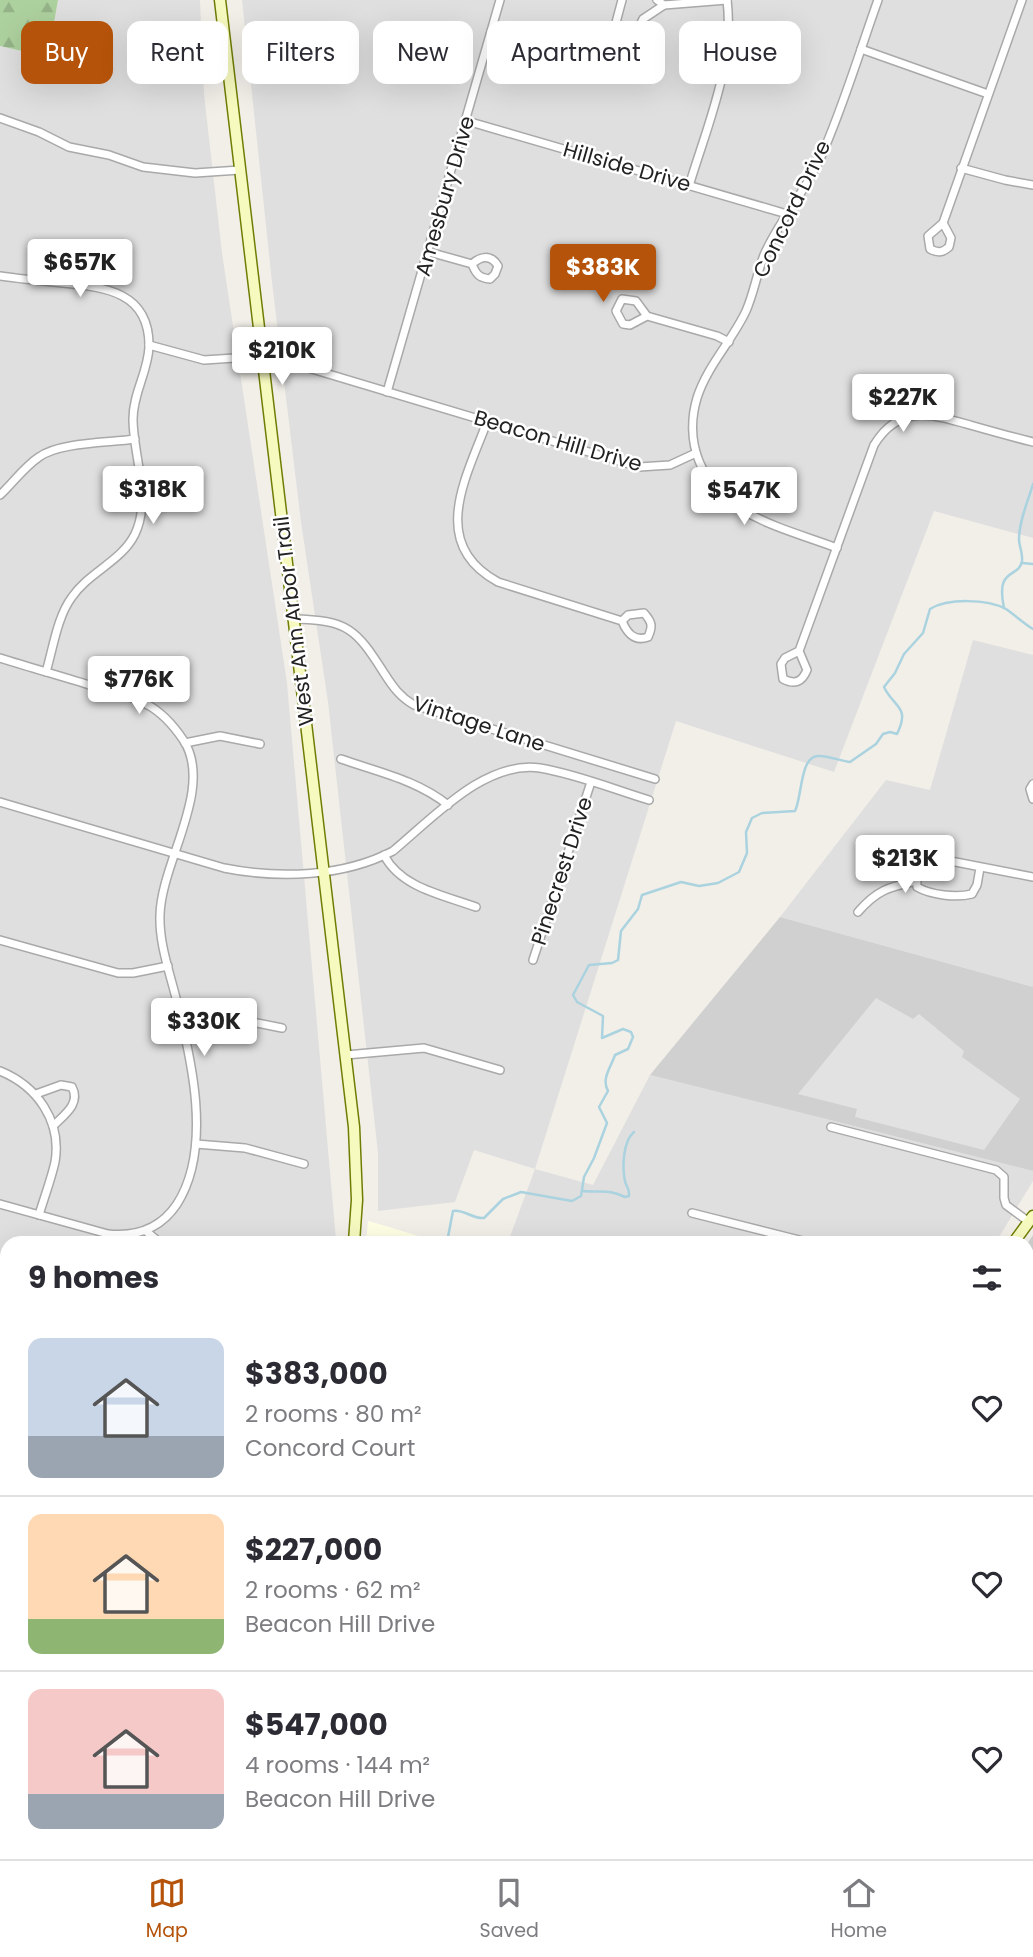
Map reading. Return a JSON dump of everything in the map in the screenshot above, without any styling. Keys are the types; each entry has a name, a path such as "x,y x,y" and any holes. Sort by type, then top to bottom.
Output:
{"street":[{"name":"West Ann Arbor Trail","path":"220,0 355,1127 357,1200 354,1236"},
{"name":"Amesbury Drive","path":"387,392 500,0"},
{"path":"622,0 614,30 618,37 628,42 634,37 643,19 664,5 727,0 729,29 725,62 689,186"},
{"path":"657,0 664,5"},
{"name":"Concord Drive","path":"696,453 693,429 696,401 708,374 747,307 764,256 820,159 878,0"},
{"path":"943,223 1022,0"},
{"path":"861,49 988,94"},
{"path":"0,118 39,132 69,147 109,155 144,167 195,173 240,170"},
{"name":"Hillside Drive","path":"467,121 787,214"},
{"path":"961,168 1033,185"},
{"path":"429,252 472,264"},
{"path":"0,276 98,286 114,291 129,300 147,327 149,345 134,405 142,501 138,526 126,547 72,597 64,611 46,672"},
{"path":"647,316 630,325 623,324 616,311 617,304 622,299 636,301 647,316 729,342"},
{"name":"Beacon Hill Drive","path":"149,345 204,360 250,358 295,364 639,467 670,465 696,453"},
{"path":"799,651 807,670 804,678 790,683 783,679 781,664 785,658 799,651 874,445 885,430 900,420 917,415 934,415 1033,442"},
{"path":"487,422 457,506 458,531 467,555 480,571 498,582 622,621"},
{"path":"0,495 31,464 47,453 61,448 135,439"},
{"path":"696,453 712,483 736,507 838,548"},
{"name":"Vintage Lane","path":"293,619 320,619 351,630 369,648 400,696 414,705 655,779"},
{"path":"0,658 147,704 168,720 186,743 191,763 192,788 160,911 161,936 167,966 184,1028 193,1087 196,1144 192,1169 179,1200 165,1218 146,1231 127,1235 108,1234 0,1204"},
{"path":"186,743 209,736 220,736 260,744"},
{"path":"341,759 418,785 448,805"},
{"name":"Pinecrest Drive","path":"0,802 224,868 255,874 286,875 353,866 394,851 480,781 510,769 539,768 649,800"},
{"name":"Pinecrest Drive","path":"533,960 591,782"},
{"path":"1033,784 1030,789 1033,799"},
{"path":"384,855 392,870 409,882 476,907"},
{"path":"980,868 977,885 972,894 962,896 924,891 917,887 918,869 926,860 935,859 1033,877"},
{"path":"858,912 885,888 916,881"},
{"path":"0,940 118,973 133,973 167,966"},
{"path":"184,1028 237,1019 282,1028"},
{"path":"346,1055 424,1048 500,1070"},
{"path":"0,1071 14,1077 36,1094 48,1112 53,1126 55,1162 39,1215"},
{"path":"36,1094 61,1084 72,1087 75,1100 53,1126"},
{"path":"831,1128 996,1170 1004,1177 1006,1205 1031,1219 1018,1236"},
{"path":"196,1144 245,1148 304,1164"},
{"path":"692,1213 783,1236"},
{"path":"146,1231 152,1236"}],"shaded area":[{"path":"58,0 200,0 201,21 127,21 127,84 204,84 222,253 287,683 335,1236 0,1236 0,46 21,51 21,84 113,84 113,21 54,21"},
{"path":"242,0 1033,0 1033,538 934,511 834,772 676,721 535,1169 474,1150 455,1202 378,1211 378,1153 328,702 301,522 251,84 359,84 359,21 244,21"},
{"path":"973,640 1033,655 1033,987 780,917 886,780 930,790"},
{"path":"780,917 1033,987 1033,1171 650,1075"},
{"path":"876,998 913,1019 919,1014 964,1051 962,1057 1020,1099 984,1150 855,1117 857,1109 798,1094"},
{"path":"650,1075 1033,1171 1033,1181 1000,1236 510,1236 535,1169 593,1185"},
{"path":"368,1221 418,1236 367,1236"}],"green space":[{"path":"0,0 58,0 54,21 21,21 21,51 0,46"}],"waterway":[{"path":"1004,608 1002,595 1005,579 1017,570 1022,561 1019,532 1033,484"},
{"path":"1022,563 1033,564"},
{"path":"448,1236 453,1211 484,1218 503,1199 521,1192 572,1201 581,1196 584,1177 607,1123 599,1107 608,1091 607,1073 615,1055 628,1049 633,1037 631,1032 623,1029 602,1038 603,1016 577,1002 573,995 589,965 618,960 621,931 638,909 642,895 681,882 699,886 718,883 739,872 747,853 746,832 752,818 762,813 795,811 804,771 811,758 821,756 850,762 876,744 883,734 897,734 901,725 901,712 884,687 895,673 904,654 923,633 930,609 947,603 989,603 1006,609 1033,629"},
{"path":"582,1191 629,1196 624,1162 628,1141 634,1132"}]}
